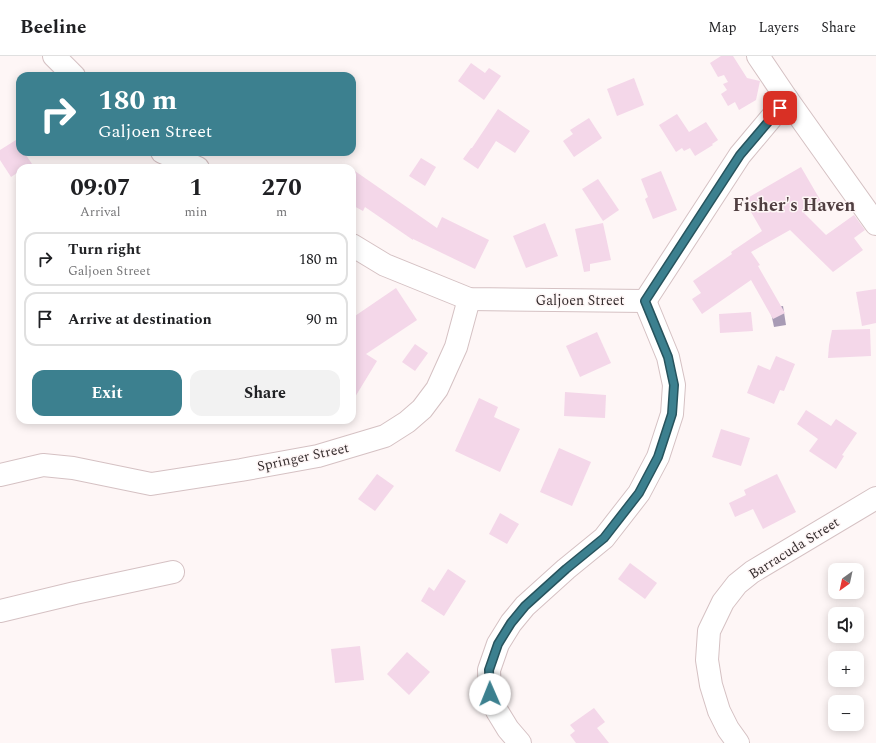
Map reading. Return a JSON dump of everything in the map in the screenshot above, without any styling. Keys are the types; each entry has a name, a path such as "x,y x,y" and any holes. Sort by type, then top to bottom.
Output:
{"street":[{"path":"54,56 70,72"},
{"path":"758,56 876,224"},
{"name":"Galjoen Street","path":"356,247 385,265 469,299 645,301 740,155 787,99"},
{"path":"171,156 189,164"},
{"name":"Springer Street","path":"0,475 42,465 73,468 150,484 318,456 385,436 412,418 422,409 437,389 456,347 469,299"},
{"path":"520,743 508,729 497,711 490,694 489,670 498,644 511,623 525,606 566,569 604,538 639,493 658,457 672,414 674,385 668,357 645,301"},
{"name":"Barracuda Street","path":"738,743 728,730 719,711 711,684 707,660 709,631 723,602 737,584 752,572 876,498"},
{"path":"0,610 173,572"}],"shaded area":[{"path":"783,306 786,325 774,327 770,308"}],"building":[{"path":"721,56 733,56 747,78 760,81 756,100 739,110 735,102 728,106 721,94 727,90 723,84 728,82 724,75 718,77 710,63"},
{"path":"471,63 485,73 489,68 501,76 484,100 458,81"},
{"path":"634,78 644,105 617,116 607,89"},
{"path":"498,109 530,131 515,153 496,141 478,169 463,159"},
{"path":"677,114 689,132 706,122 718,140 712,144 713,145 695,156 690,148 684,151 682,148 676,152 659,125"},
{"path":"589,118 602,138 574,157 563,141 573,134 570,130"},
{"path":"16,140 16,156 27,156 32,164 16,164 16,174 11,177 0,160 0,150"},
{"path":"421,158 436,167 425,186 409,176"},
{"path":"801,167 822,203 804,213 826,235 854,215 865,230 854,238 863,250 833,272 790,230 751,252 760,265 758,266 785,313 773,319 751,280 702,314 692,299 701,293 693,281 762,231 744,200"},
{"path":"661,171 677,210 653,219 645,199 648,197 641,179"},
{"path":"356,172 437,228 442,217 489,240 475,269 413,240 365,207 363,211 356,207"},
{"path":"598,179 619,210 603,221 582,189"},
{"path":"545,223 558,256 526,268 513,236"},
{"path":"603,223 611,260 590,264 590,271 584,272 575,229"},
{"path":"396,288 417,320 366,354 377,361 356,395 356,315"},
{"path":"876,289 876,323 862,326 856,292"},
{"path":"751,312 753,331 720,333 719,314"},
{"path":"870,329 871,356 828,358 832,330"},
{"path":"597,332 611,363 580,377 566,346"},
{"path":"415,344 428,353 415,371 402,362"},
{"path":"776,356 795,364 784,391 780,390 774,404 747,393 758,365 770,370"},
{"path":"565,392 606,395 605,418 564,416"},
{"path":"479,398 498,407 494,417 520,429 500,472 455,451"},
{"path":"806,410 831,426 836,419 857,433 842,455 844,456 836,469 809,451 818,439 797,424"},
{"path":"721,429 750,438 741,466 712,457"},
{"path":"559,448 591,462 572,506 540,492"},
{"path":"377,474 394,486 375,511 358,499"},
{"path":"777,474 796,512 763,529 753,509 735,517 729,503 746,495 744,490"},
{"path":"500,513 519,524 507,544 489,534"},
{"path":"630,563 657,583 645,599 618,579"},
{"path":"448,569 466,581 444,616 421,601 429,587 434,591"},
{"path":"360,646 364,680 335,683 331,649"},
{"path":"407,652 430,672 409,695 387,674"},
{"path":"594,708 605,722 597,728 609,743 576,743 570,735 575,731 570,725"}],"district":[{"name":"Fisher's Haven","path":"794,205"}],"route":[{"path":"490,694 489,670 498,644 511,623 525,606 566,569 604,538 639,493 658,457 672,414 674,385 668,357 645,301 740,155 780,108"}]}
